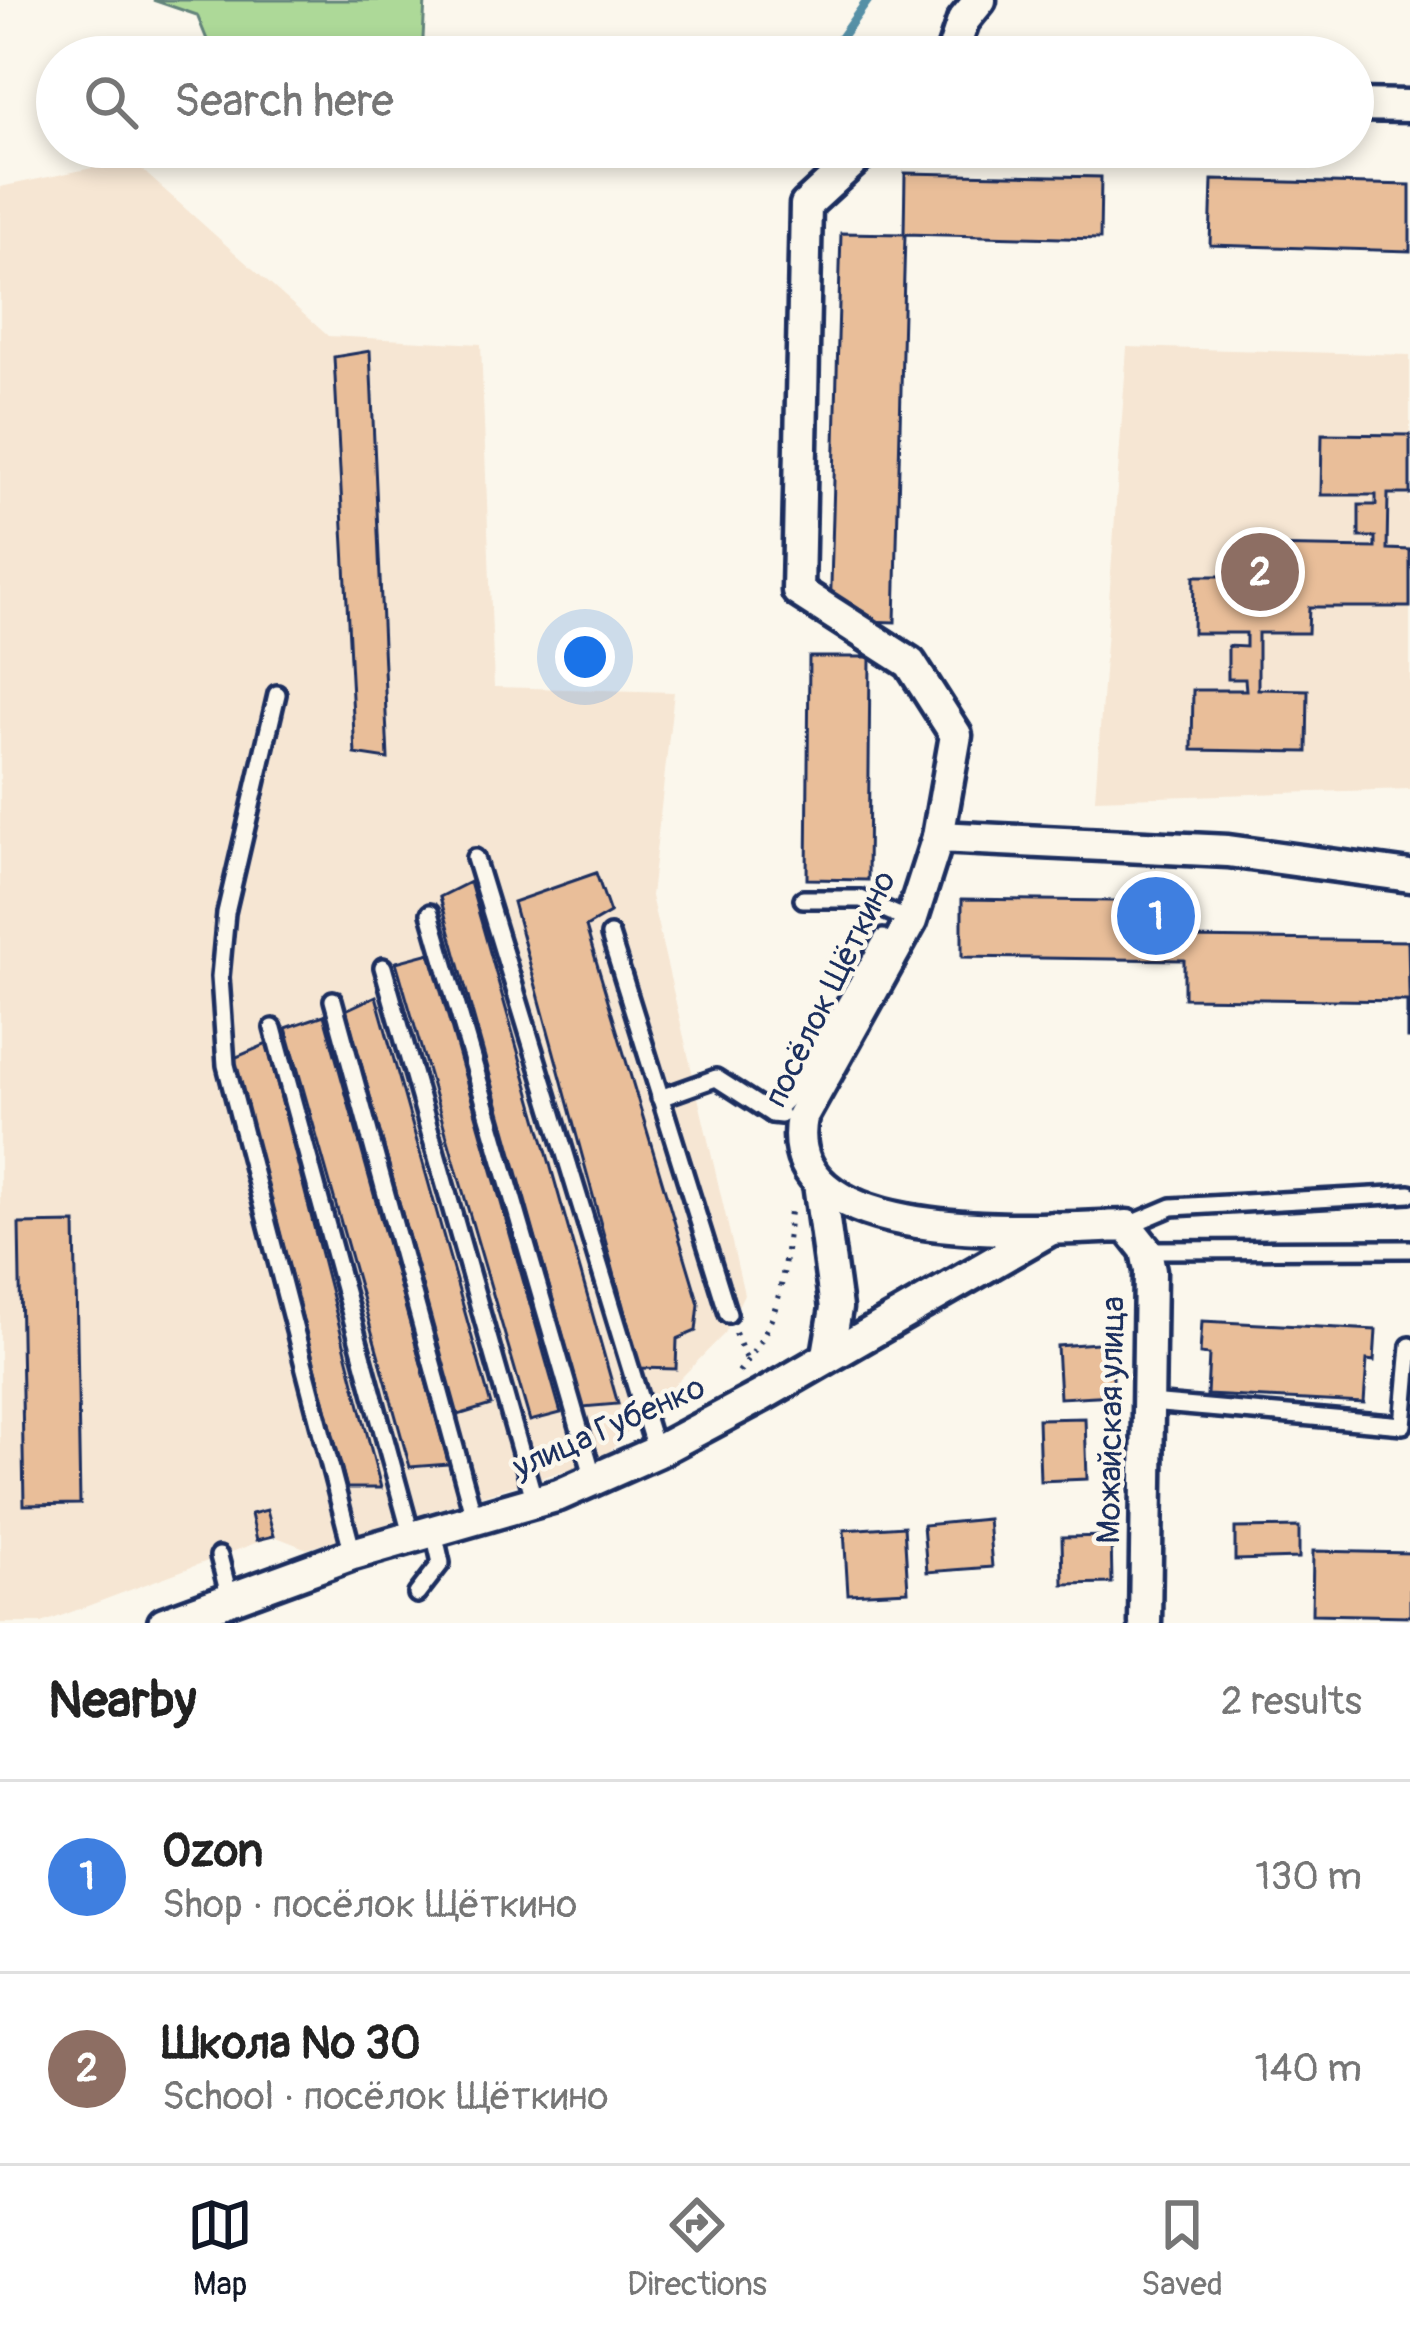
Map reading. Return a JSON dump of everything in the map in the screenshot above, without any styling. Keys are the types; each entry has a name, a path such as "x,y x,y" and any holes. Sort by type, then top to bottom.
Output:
{"street":[{"path":"959,36 980,0"},
{"path":"1374,105 1410,106"},
{"name":"посёлок Щёткино","path":"828,1355 836,1308 819,1184 787,1116 911,921 938,837 956,734 910,663 798,591 806,205 846,168"},
{"path":"938,837 1228,851 1410,876"},
{"path":"819,1184 881,1217 961,1228 1053,1228 1137,1238"},
{"name":"улица Губенко","path":"164,1623 353,1554 535,1502 656,1452 1053,1228"},
{"name":"Можайская улица","path":"1137,1238 1150,1271 1145,1623"}],"lane":[{"path":"277,694 226,914 220,977 226,1065 353,1554"},
{"path":"475,859 656,1452"},
{"path":"803,899 861,898 911,921"},
{"path":"430,913 593,1479"},
{"path":"610,935 728,1314"},
{"path":"660,1099 716,1078 787,1116 794,1092 883,938"},
{"path":"382,967 535,1502"},
{"path":"333,1000 475,1521"},
{"path":"274,1028 423,1535 441,1563 417,1594"},
{"path":"1137,1238 1172,1207 1410,1194"},
{"path":"1137,1238 1410,1249"},
{"path":"1150,1403 1403,1424 1410,1346"},
{"path":"219,1556 230,1599"}],"path":[{"path":"736,1376 772,1322 782,1296 790,1210"},
{"path":"728,1314 761,1396"}],"shaded area":[{"path":"92,168 140,168 328,336 481,344 494,687 674,692 651,896 744,1294 725,1333 602,1459 307,1549 274,1536 42,1623 0,1623 0,187"},
{"path":"1127,347 1410,355 1410,789 1095,799"}],"green space":[{"path":"153,0 425,0 423,36 206,36 197,15"}],"building":[{"path":"905,173 1101,177 1100,239 905,234 895,622 830,620 841,233 904,234"},
{"path":"1212,180 1410,185 1410,251 1210,245"},
{"path":"370,351 388,759 355,754 334,357"},
{"path":"1322,434 1410,435 1410,494 1388,494 1387,549 1410,550 1410,607 1309,607 1308,633 1258,633 1258,689 1308,690 1307,752 1192,750 1193,690 1246,690 1245,679 1228,679 1228,646 1246,647 1246,633 1193,633 1194,576 1253,576 1253,546 1375,548 1375,537 1359,537 1359,505 1376,505 1376,495 1321,495"},
{"path":"809,657 870,657 868,880 807,879"},
{"path":"596,873 610,913 586,927 699,1304 696,1331 677,1339 676,1369 640,1368 513,902"},
{"path":"470,882 618,1404 583,1407 440,897"},
{"path":"962,899 1185,902 1185,938 1408,941 1410,1038 1407,1001 1184,998 1184,960 962,957"},
{"path":"430,953 561,1413 530,1421 396,962"},
{"path":"376,996 491,1405 458,1415 346,1010"},
{"path":"324,1015 449,1464 410,1467 286,1028"},
{"path":"267,1044 381,1488 347,1488 234,1058"},
{"path":"75,1223 80,1504 24,1505 19,1224"},
{"path":"1202,1321 1376,1330 1374,1361 1367,1360 1364,1403 1207,1395 1209,1355 1200,1354"},
{"path":"1111,1342 1114,1395 1060,1398 1057,1346"},
{"path":"1085,1418 1087,1479 1040,1481 1038,1419"},
{"path":"267,1510 274,1536 257,1540 251,1514"},
{"path":"988,1519 992,1567 927,1572 923,1525"},
{"path":"904,1526 908,1591 848,1594 844,1530"},
{"path":"1299,1527 1299,1558 1235,1560 1235,1528"},
{"path":"1111,1536 1112,1583 1063,1584 1062,1537"},
{"path":"1313,1551 1410,1553 1410,1616 1312,1614"}],"waterway":[{"path":"842,36 868,0"}],"place":[{"name":"Школа № 30","path":"1260,572"},
{"name":"Ozon","path":"1156,916"}]}
